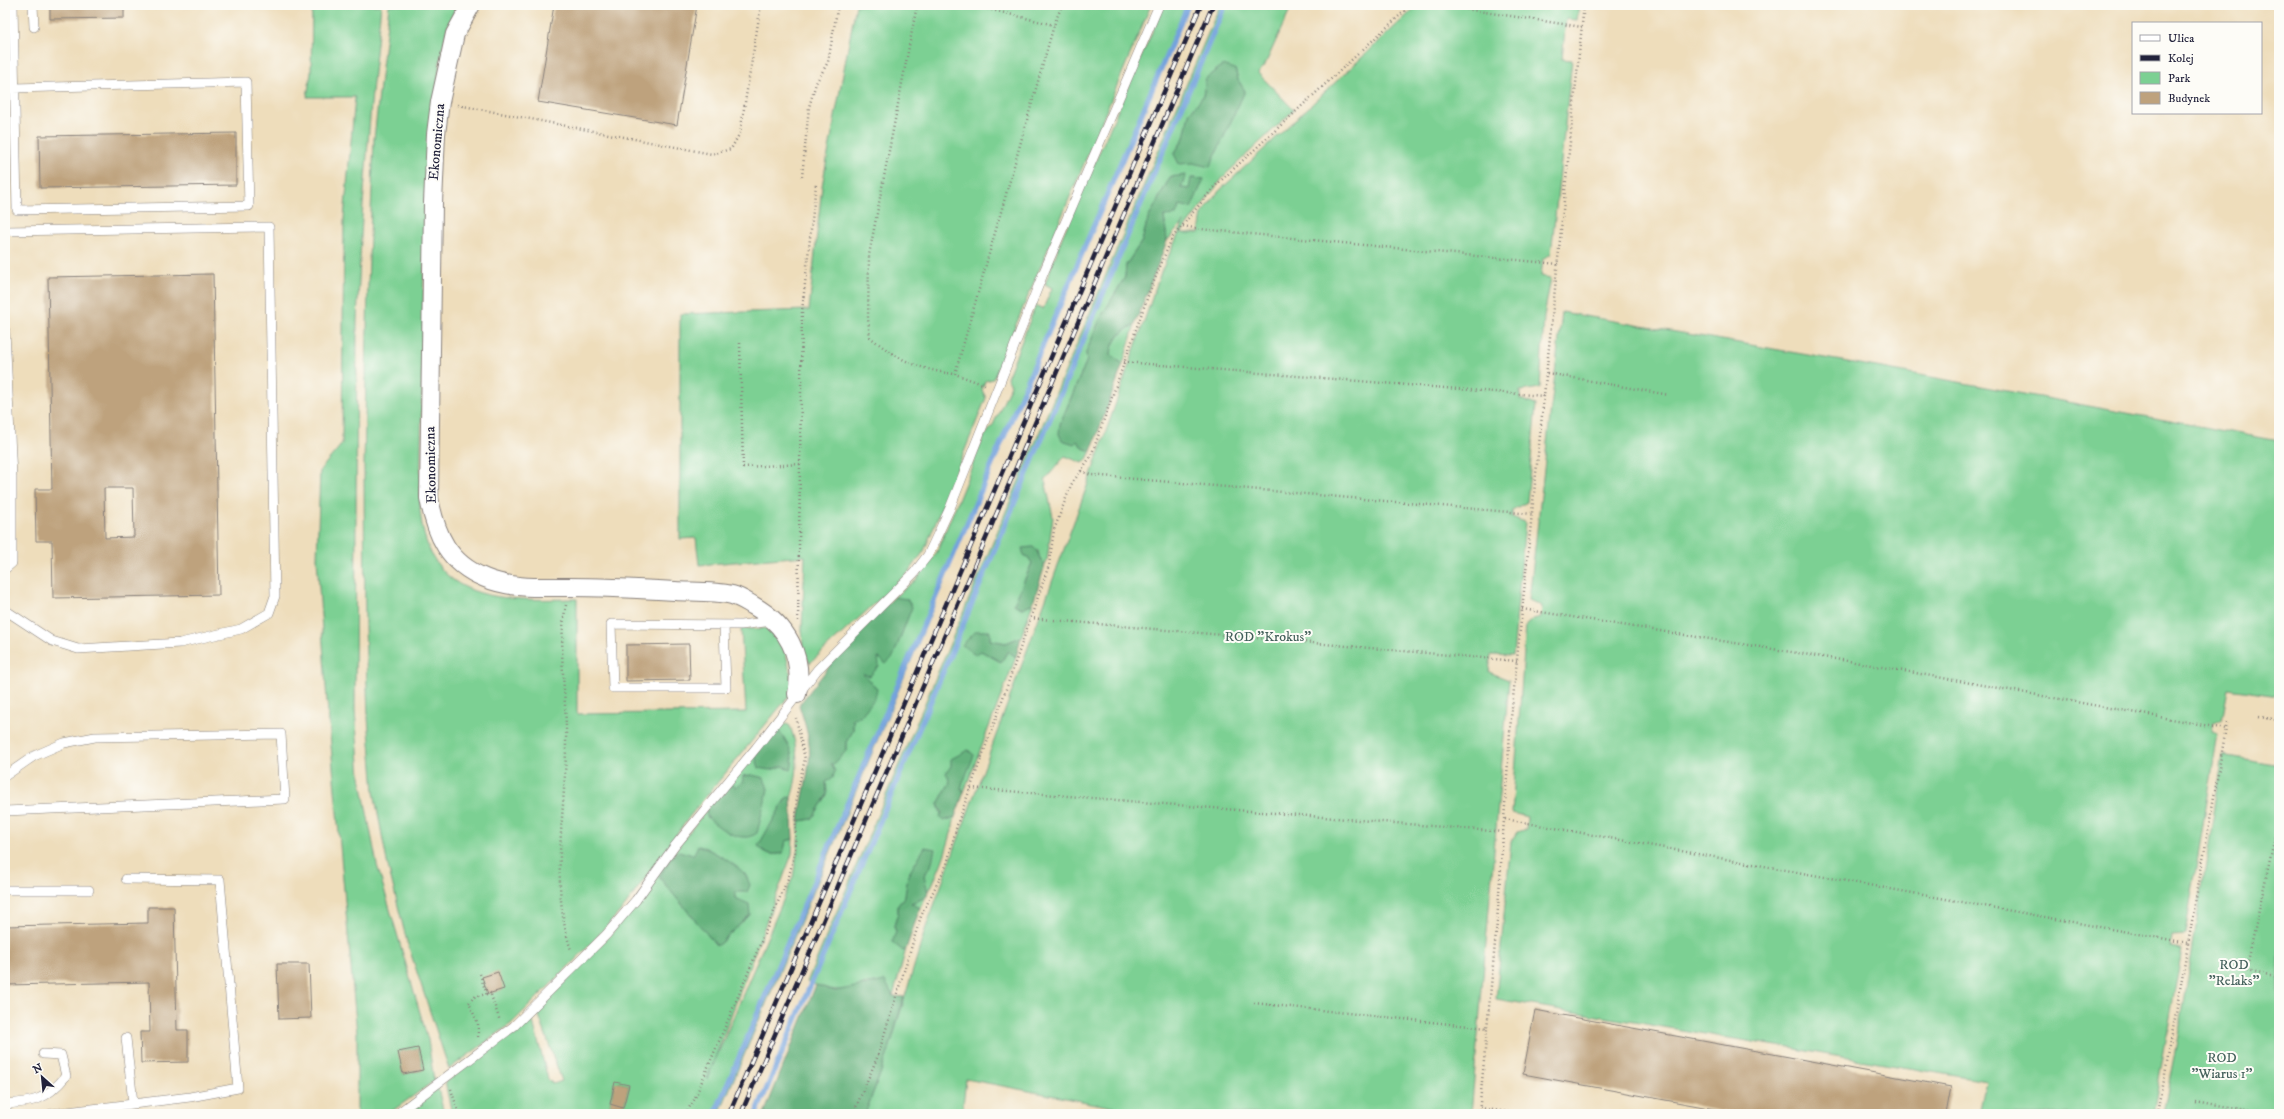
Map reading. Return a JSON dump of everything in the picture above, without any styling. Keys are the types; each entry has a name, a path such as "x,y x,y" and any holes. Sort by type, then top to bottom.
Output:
{"street":[{"name":"Ekonomiczna","path":"471,5 455,34 440,102 433,203 429,498 434,524 442,542 457,560 485,578 530,587 570,587 733,595 758,608 774,621 790,639 795,652 800,674 795,698"}],"lane":[{"path":"10,88 246,82 249,206 17,210 10,88 13,5"},
{"path":"33,5 34,27"},
{"path":"396,1114 508,1031 606,935 636,900 674,847 756,748 817,670 914,574 928,555 950,508 1043,274 1159,5"},
{"path":"5,231 269,226 275,596 269,613 241,629 180,643 127,646 78,648 58,643 52,641 5,610"},
{"path":"5,331 8,477 12,563 5,569"},
{"path":"724,625 726,688 613,688 611,624 724,625 774,621"},
{"path":"5,776 34,756 64,743 94,737 281,734 285,799 5,811"},
{"path":"51,1114 238,1088 220,880 126,879"},
{"path":"5,890 89,890"},
{"path":"126,1038 133,1103"},
{"path":"5,1104 33,1102 55,1089 66,1076 61,1055 43,1054"}],"path":[{"path":"440,102 712,154 731,149 740,133 761,5"},
{"path":"802,177 809,107 816,83 828,62 838,5"},
{"path":"917,5 869,255 870,337 888,352 928,371 955,374 997,391"},
{"path":"972,5 1054,25"},
{"path":"955,374 1054,25 1062,5"},
{"path":"853,1114 877,1058 921,916 947,864 957,824 971,788 1048,565 1054,530 1071,485 1091,456 1124,362 1161,263 1172,238 1214,187 1411,5"},
{"path":"1439,5 1582,27"},
{"path":"1479,1114 1504,832 1517,661 1584,5"},
{"path":"798,626 802,311 816,184"},
{"path":"1183,226 1207,230 1558,264"},
{"path":"740,344 743,467 801,464"},
{"path":"1124,362 1544,396"},
{"path":"1547,373 1669,394"},
{"path":"1080,471 1099,475 1532,514"},
{"path":"570,587 564,624 563,654 566,741 559,894 565,932 577,964"},
{"path":"1522,609 1854,662 2226,729"},
{"path":"1030,618 1517,661"},
{"path":"685,1114 694,1100 789,876 795,852 797,793 805,759 795,698"},
{"path":"2259,717 2279,720"},
{"path":"2158,1114 2227,723"},
{"path":"971,788 1504,832"},
{"path":"2279,818 2246,970 2279,977"},
{"path":"1505,819 2188,943"},
{"path":"480,974 487,996"},
{"path":"481,1052 477,1041 478,1024 470,1003 474,998 491,994 499,1019 508,1031"},
{"path":"1254,1004 1487,1028"},
{"path":"447,1077 459,1114"},
{"path":"2195,1101 2265,1114"},
{"path":"2226,1114 2227,1107"},
{"path":"1480,1108 1521,1114"}],"green space":[{"path":"312,5 381,5 362,217 357,321 355,710 360,776 377,865 428,1040 434,1081 388,1114 357,1114 357,1034 327,701 317,559 320,470 342,444 344,218 355,97 307,97 311,73","holes":["418,1048 423,1070 403,1074 399,1052"]},
{"path":"389,5 457,5 447,28 440,61 425,196 420,510 426,541 438,565 454,581 474,591 497,597 523,599 577,599 577,714 746,712 741,629 775,628 782,636 794,690 690,816 625,906 584,951 512,1023 449,1069 407,942 387,862 374,792 368,718 365,626 364,467 368,285 374,139","holes":["497,972 503,989 488,994 486,986"]},
{"path":"856,5 960,5 978,9 979,5 1151,5 993,379 985,381 982,390 986,398 924,551 909,572 810,663 803,652 802,629 805,556 699,565 696,538 680,539 680,314 809,310 822,186"},
{"path":"1164,5 1190,5 1071,282 719,1114 452,1114 445,1082 514,1031 531,1016 613,932 706,810 758,777 752,775 743,776 743,782 736,787 733,785 724,788 765,740 770,770 783,766 772,733 777,727 787,724 790,726 793,735 797,762 794,789 791,798 786,798 759,846 770,854 779,854 783,853 786,841 793,839 792,854 707,1079 793,877 798,846 799,821 812,819 827,795 826,782 831,764 846,751 846,742 853,731 853,718 862,674 878,656 894,597 916,580 936,554 984,437 993,425 1011,385 1007,378 1036,305 1043,309 1052,288 1045,284 1063,235","holes":["704,847 725,859 735,892 735,899 750,915 717,946 659,877 671,858 693,855","538,1013 562,1081 553,1084 548,1079 532,1018","615,1082 629,1085 623,1108 610,1104"]},
{"name":"ROD \"Krokus\"","path":"1220,5 1292,5 1264,67 1258,73 1294,110 1225,175 1181,233 1199,233 1202,214 1218,192 1418,5 1579,5 1577,20 1566,19 1562,59 1572,60 1551,254 1543,259 1541,276 1551,278 1544,316 1540,388 1520,391 1520,399 1536,405 1527,502 1512,510 1512,517 1525,522 1513,656 1491,655 1489,672 1509,680 1471,1114 1149,1114 966,1079 962,1114 865,1114 888,1053 925,930 1091,475 1161,272 1185,220 1167,241 1164,216 1180,205 1204,179 1192,178 1189,189 1181,188 1186,176 1170,177 1148,219 1142,241 1126,265 1125,277 1100,319 1086,353 1087,360 1060,424 1083,448 1091,451 1086,461 1082,463 1065,456 1045,480 1053,517 1047,560 1045,565 1040,562 1038,550 1028,557 1032,563 1014,604 1022,608 1033,603 1021,637 1006,643 990,640 981,651 1001,662 1008,651 1016,657 964,792 951,766 950,782 938,804 943,821 955,817 949,841 932,886 920,908 911,903 922,899 924,875 931,866 906,890 905,896 898,904 898,913 894,926 903,951 906,949 893,996 867,983 850,989 837,990 824,988 807,982","holes":["1235,69 1238,80 1245,91 1174,154 1184,138 1189,114 1203,96 1206,78"]},
{"path":"1223,65 1235,69 1238,80 1245,91 1210,167 1193,163 1179,164 1174,154 1184,138 1189,114 1203,96 1206,78"},
{"path":"1186,175 1181,188 1189,189 1191,178 1204,179 1191,208 1180,205 1176,215 1164,216 1167,241 1135,324 1118,336 1113,345 1111,355 1123,364 1091,451 1083,448 1077,441 1074,444 1062,440 1059,434 1060,424 1087,360 1086,353 1100,319 1125,277 1126,265 1142,241 1148,219 1170,177"},
{"path":"1562,312 1882,368 2279,441 2279,696 2228,689 2222,721 2214,722 2212,732 2218,735 2185,934 2172,935 2171,947 2182,949 2153,1114 1979,1114 1986,1081 1496,999 1511,841 1517,832 1526,829 1527,817 1512,813 1526,625 1533,619 1541,617 1542,606 1529,600"},
{"path":"1135,324 1123,364 1111,355 1113,345 1118,336"},
{"path":"1033,547 1045,565 1033,603 1022,608 1014,604 1032,563 1028,557 1024,556 1022,548"},
{"path":"894,597 907,599 912,607 893,657 886,664 878,657 879,666 870,676 863,674 877,689 875,698 860,717 853,718 853,731 846,742 846,751 834,764 831,764 835,771 833,777 826,782 827,795 812,819 799,821 808,770 810,748 804,719 799,705 839,654"},
{"path":"976,631 990,631 990,640 1006,643 1021,637 1016,657 1008,651 1001,662 981,651 975,655 962,645"},
{"path":"772,733 781,733 786,742 792,755 791,770 783,766 770,770 759,768 755,755"},
{"path":"968,750 974,755 961,788 964,792 955,817 944,821 940,816 942,813 938,804 950,782 946,773 951,766 951,759"},
{"name":"ROD \"Relaks\"","path":"2223,755 2279,765 2279,1114 2163,1114 2183,1009"},
{"path":"752,775 764,778 768,789 757,833 744,837 730,834 707,817 706,810 724,788 733,785 736,787 743,782 743,776"},
{"path":"786,798 791,798 793,839 786,841 783,853 769,854 758,846"},
{"path":"698,846 715,853 735,866 745,874 750,885 747,892 735,892 735,898 749,904 750,915 717,946 659,877 671,858 679,851 693,855"},
{"path":"925,847 935,849 931,866 924,875 928,893 922,899 911,903 920,908 906,949 903,951 892,942 896,932 894,926 898,913 898,904 905,896 908,875"},
{"path":"885,981 893,996 904,997 888,1053 865,1114 764,1114 816,985 835,991"},
{"path":"438,1088 444,1114 403,1114"}],"building":[{"path":"50,5 124,5 124,18 50,19"},
{"path":"554,5 697,5 677,125 538,102"},
{"path":"236,133 236,185 40,188 39,136"},
{"path":"213,274 219,595 53,598 52,541 36,541 35,489 52,489 48,277","holes":["104,488 133,488 134,537 105,538"]},
{"path":"689,644 690,680 626,681 626,645"},
{"path":"148,907 174,907 177,1030 188,1030 188,1062 141,1063 140,1032 150,1032 149,982 5,985 5,926 148,923"},
{"path":"277,964 309,964 311,1018 279,1019"},
{"path":"498,972 504,989 488,994 482,977"},
{"path":"1535,1010 1951,1087 1946,1114 1742,1114 1523,1074"},
{"path":"418,1048 423,1070 403,1074 398,1052"},
{"path":"615,1082 629,1085 623,1108 610,1104"}],"waterway":[{"path":"715,1114 1188,5"},
{"path":"756,1114 1225,5"}],"railway":[{"path":"729,1114 1201,5"},
{"path":"741,1114 1213,5"}],"park label":[{"name":"ROD \"Wiarus 1\"","path":"2222,1066"}]}
